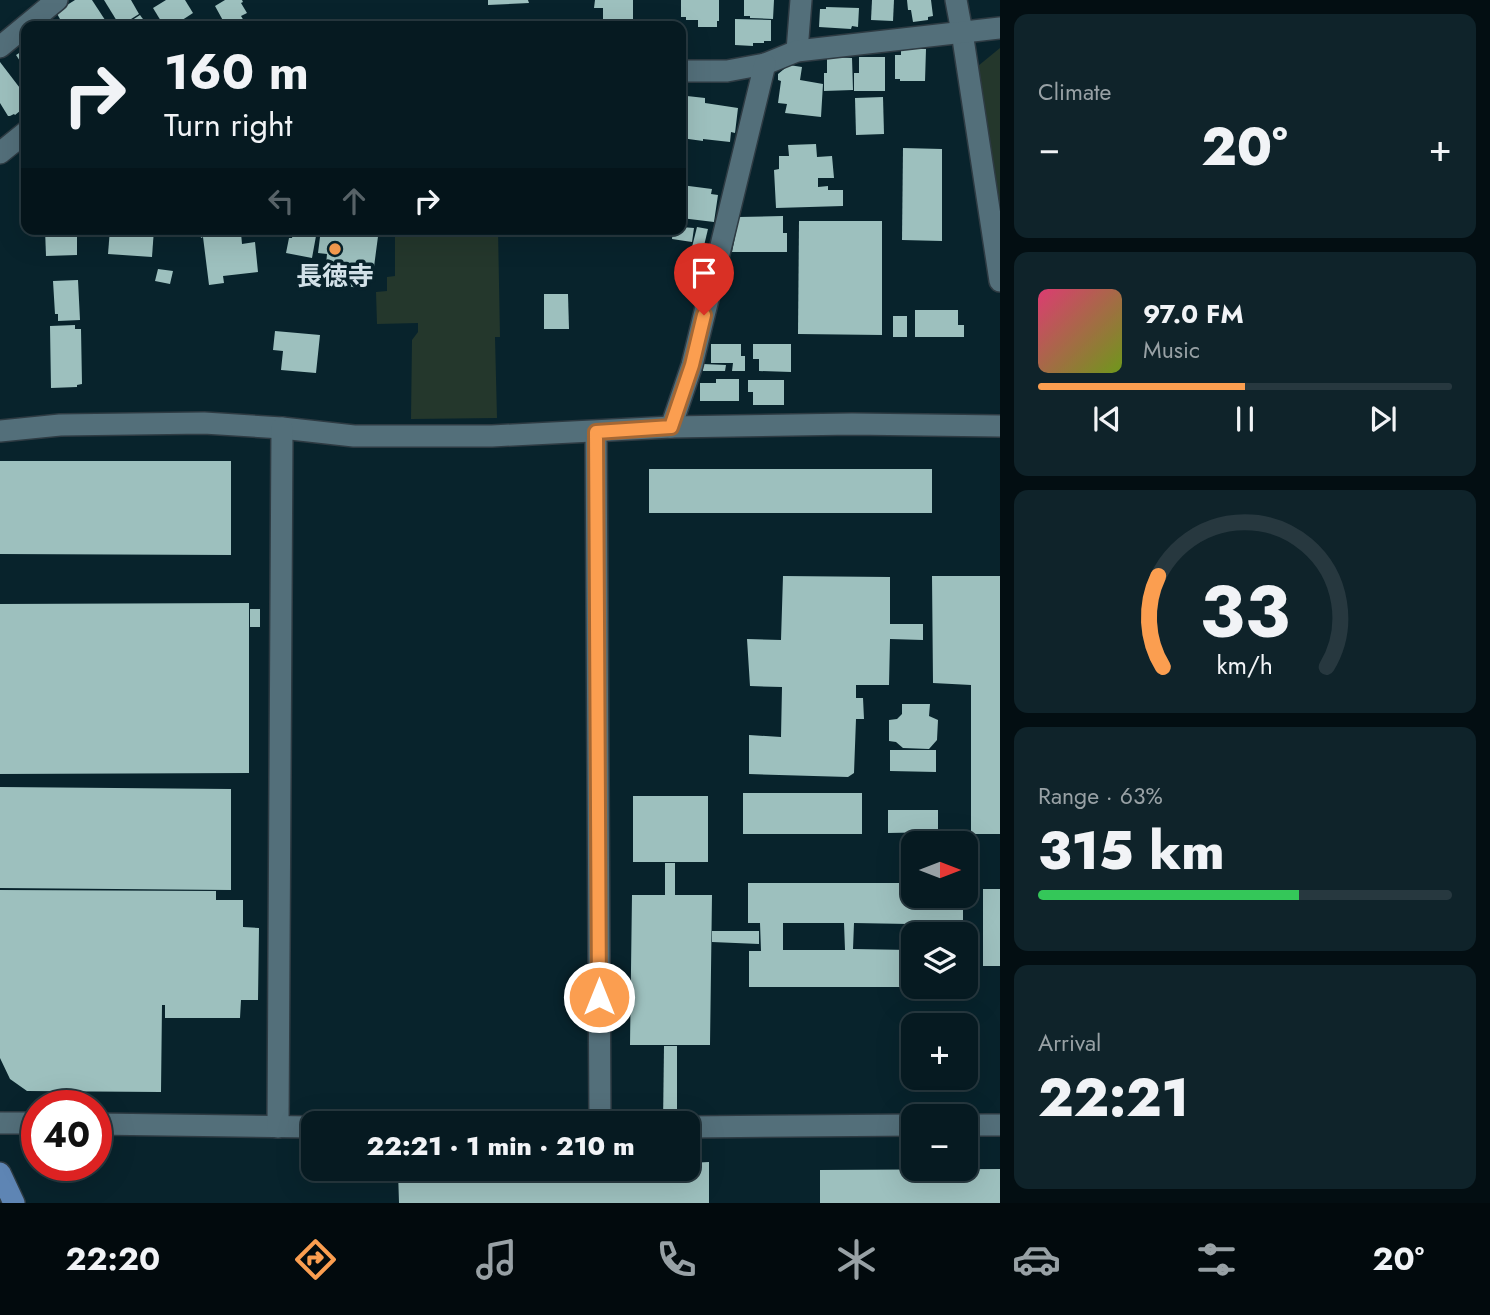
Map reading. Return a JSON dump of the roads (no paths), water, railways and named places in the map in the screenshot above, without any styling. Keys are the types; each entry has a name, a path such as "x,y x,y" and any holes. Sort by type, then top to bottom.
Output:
{"main road":[{"path":"0,1173 13,1203"}],"street":[{"path":"32,21 57,0"},
{"path":"797,51 801,0"},
{"path":"956,0 1000,281"},
{"path":"686,71 727,71 765,64 797,51 1000,28"},
{"path":"0,47 21,30"},
{"path":"671,427 692,365 765,64"},
{"path":"0,153 21,136"},
{"path":"0,430 60,425 204,423 354,436 492,436 671,427 852,424 1000,426"},
{"path":"278,1127 282,428"},
{"path":"596,432 600,1111"},
{"path":"0,1123 21,1123"},
{"path":"112,1124 301,1127"},
{"path":"700,1127 901,1125"},
{"path":"978,1125 1000,1125"}],"place":[{"name":"長徳寺","path":"335,249"}]}
